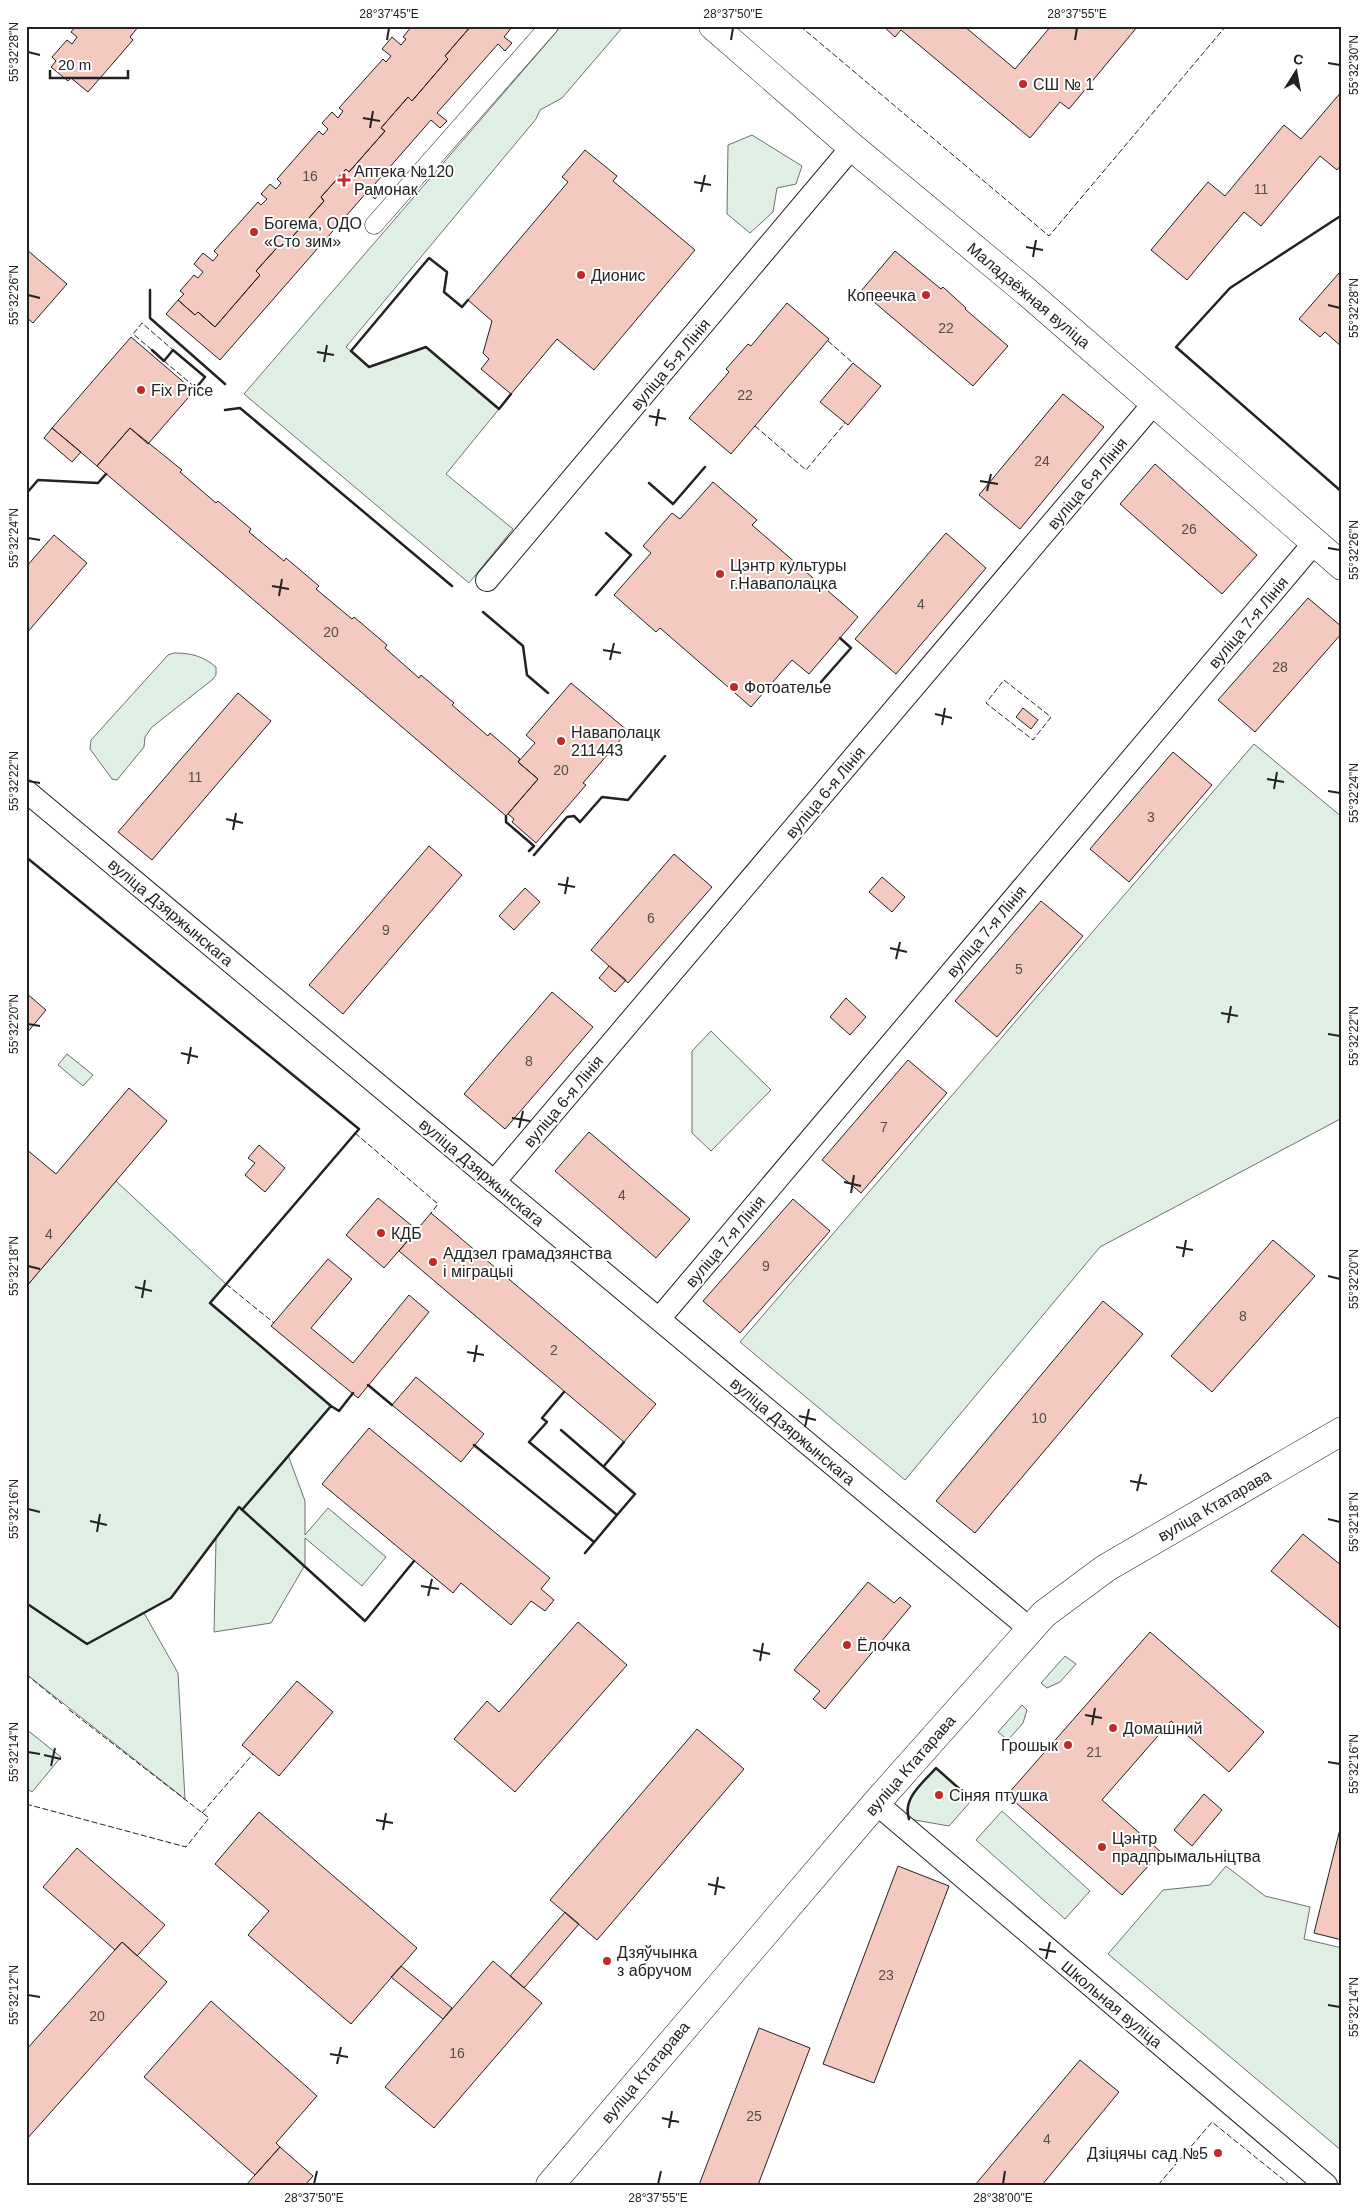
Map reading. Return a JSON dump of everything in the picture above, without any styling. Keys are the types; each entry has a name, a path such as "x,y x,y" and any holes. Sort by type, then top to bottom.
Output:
{"main road":[{"name":"Маладзёжная вуліца","path":"713,26 852,147 1028,293 1155,402 1342,566"},
{"name":"вуліца Ктатарава","path":"550,2185 876,1803 1044,1614 1106,1568 1342,1431"}],"street":[{"path":"374,225 549,26"},
{"name":"вуліца 5-я Лінія","path":"487,580 852,147"},
{"name":"вуліца 6-я Лінія","path":"494,1182 1155,402"},
{"name":"вуліца 7-я Лінія","path":"659,1319 1314,543"},
{"name":"вуліца Дзяржынскага","path":"26,791 1030,1629"},
{"name":"Школьная вуліца","path":"876,1803 1326,2185"}],"green space":[{"path":"559,26 618,26 622,28 562,98 540,110 536,119 346,347 369,367 426,347 499,409 446,474 513,529 469,583 244,394 558,30"},
{"path":"752,135 802,166 796,184 777,188 773,212 750,233 727,214 728,145"},
{"path":"174,653 191,655 206,660 216,667 216,675 152,727 145,737 144,747 117,780 112,779 90,749 91,740 168,655"},
{"path":"1254,744 1342,817 1342,1118 1100,1247 905,1480 740,1342"},
{"path":"711,1031 771,1090 711,1151 692,1133 692,1051"},
{"path":"67,1054 93,1075 83,1086 58,1065"},
{"path":"116,1181 226,1284 210,1304 331,1406 288,1455 305,1501 305,1535 328,1508 386,1557 362,1586 305,1538 305,1565 271,1623 214,1632 216,1539 171,1598 144,1613 178,1673 185,1799 26,1674 26,1287"},
{"path":"1065,1656 1076,1664 1060,1682 1047,1688 1041,1683"},
{"path":"1022,1705 1027,1710 1023,1723 1008,1740 998,1732"},
{"path":"26,1729 61,1757 32,1792 26,1788"},
{"path":"936,1768 972,1800 949,1826 909,1819 908,1804 911,1798"},
{"path":"1002,1811 1090,1891 1065,1919 976,1840"},
{"path":"1226,1866 1265,1896 1310,1907 1304,1939 1342,1948 1342,2151 1108,1954 1163,1890 1210,1885"}],"building":[{"path":"76,26 139,26 130,37 133,40 88,92 71,78 68,81 51,67 56,61 52,57 67,40 72,44 77,37 71,32"},
{"path":"412,26 471,26 445,56 448,59 412,101 408,97 381,128 385,131 349,172 346,169 321,197 324,201 286,244 283,241 256,271 260,275 215,327 198,312 195,315 178,300 184,294 180,291 194,275 198,278 203,272 194,264 203,253 213,261 218,255 214,251 258,202 261,205 267,199 261,194 270,184 276,189 281,183 277,179 319,131 323,135 328,129 322,123 332,112 338,118 343,111 339,108 383,59 386,62 391,56 382,49 392,37 401,45 406,39 403,37"},
{"path":"471,26 513,26 504,37 512,43 505,51 498,44 437,113 447,121 440,128 431,120 374,185 381,192 375,199 367,192 220,360 166,314 178,300 195,315 198,312 215,327 260,275 256,271 283,241 286,244 324,201 321,197 346,169 349,172 385,131 381,128 408,97 412,101 448,59 445,56"},
{"path":"883,26 964,26 1015,69 1051,26 1138,26 1069,109 1060,102 1030,138 901,30 895,37"},
{"path":"1342,91 1342,164 1337,170 1320,156 1261,226 1244,212 1187,280 1151,250 1208,182 1225,196 1284,125 1301,139"},
{"name":"Дионис","path":"585,150 617,176 613,181 695,250 594,370 557,339 511,394 481,369 489,359 483,353 492,321 468,300 568,182 562,177"},
{"path":"26,249 67,284 33,323 26,317"},
{"path":"895,251 941,289 943,287 965,309 1008,346 973,386 861,291"},
{"path":"1339,273 1342,276 1342,347 1325,332 1320,337 1299,319"},
{"path":"787,303 829,339 731,454 689,418 729,372 726,369 748,344 751,346"},
{"path":"131,337 194,391 148,444 130,428 97,466 52,428"},
{"path":"853,363 881,386 848,425 820,402"},
{"path":"1063,394 1104,427 1020,529 979,495"},
{"path":"52,428 81,452 72,462 44,438"},
{"path":"130,428 182,470 180,472 216,503 218,501 251,529 249,532 284,561 286,558 319,586 316,589 352,619 354,617 387,645 385,648 419,678 421,675 454,703 452,705 488,736 490,733 520,759 518,762 538,779 506,816 97,466"},
{"path":"1155,464 1257,555 1222,594 1120,504"},
{"name":"Цэнтр культуры г.Наваполацка","path":"713,482 757,520 752,525 858,617 809,674 792,660 751,707 660,628 656,632 614,595 651,553 643,546 672,513 680,519"},
{"path":"946,533 986,568 896,674 855,639"},
{"path":"54,535 87,563 26,634 26,567"},
{"path":"1308,598 1342,627 1342,633 1255,732 1218,700"},
{"path":"571,683 628,731 583,783 586,785 536,843 512,822 514,819 508,814 538,779 518,762 535,743 526,735"},
{"path":"238,693 271,721 152,860 118,832"},
{"path":"1023,708 1038,720 1031,729 1016,717"},
{"path":"1173,752 1212,785 1129,882 1090,849"},
{"path":"429,846 462,875 343,1014 309,985"},
{"path":"674,854 712,887 628,983 591,950"},
{"path":"882,877 905,897 892,912 869,892"},
{"path":"525,888 540,902 514,930 499,916"},
{"path":"1041,901 1083,936 997,1037 955,1001"},
{"path":"609,966 626,980 615,992 599,978"},
{"path":"552,992 593,1027 505,1129 464,1094"},
{"path":"26,993 46,1010 26,1034"},
{"path":"846,998 866,1017 850,1035 830,1017"},
{"path":"908,1060 947,1093 861,1193 822,1160"},
{"path":"129,1088 167,1121 26,1287 26,1149 56,1174"},
{"path":"589,1132 690,1219 656,1258 555,1171"},
{"path":"259,1145 285,1168 265,1192 245,1175 255,1163 248,1158"},
{"name":"КДБ","path":"378,1198 417,1230 384,1268 346,1235"},
{"path":"793,1199 830,1231 740,1333 703,1301"},
{"path":"431,1213 656,1404 624,1442 399,1251"},
{"path":"1273,1240 1315,1276 1212,1392 1171,1356"},
{"path":"328,1259 352,1279 311,1328 353,1363 409,1295 429,1312 358,1398 271,1326"},
{"path":"1103,1301 1143,1334 975,1533 936,1501"},
{"path":"416,1377 484,1434 461,1462 392,1405"},
{"path":"369,1428 550,1578 541,1589 554,1600 545,1611 531,1601 511,1625 461,1583 453,1593 322,1484"},
{"path":"1303,1534 1342,1566 1342,1630 1271,1571"},
{"path":"868,1582 894,1603 900,1597 911,1606 825,1709 813,1699 820,1691 794,1670"},
{"path":"578,1622 627,1665 515,1792 454,1739 487,1701 499,1712"},
{"path":"1150,1632 1264,1732 1229,1772 1171,1721 1102,1800 1161,1852 1122,1895 1007,1795"},
{"path":"297,1681 333,1712 279,1776 242,1745"},
{"path":"697,1729 744,1769 597,1940 550,1900"},
{"path":"1204,1794 1222,1810 1192,1846 1174,1830"},
{"path":"259,1812 417,1948 351,2024 248,1935 269,1911 215,1864"},
{"path":"1342,1821 1342,1940 1314,1933"},
{"path":"77,1848 165,1925 137,1956 122,1942 115,1950 43,1887"},
{"path":"898,1866 949,1886 874,2083 823,2064"},
{"path":"565,1912 579,1924 524,1988 510,1976"},
{"path":"122,1942 167,1982 26,2140 26,2050"},
{"path":"493,1961 542,2003 434,2128 385,2087"},
{"path":"401,1966 452,2008 443,2019 391,1977"},
{"path":"211,2001 317,2096 276,2143 280,2147 255,2175 144,2077"},
{"path":"759,2028 810,2048 758,2185 699,2185"},
{"path":"1080,2060 1119,2092 1042,2185 975,2185"},
{"path":"280,2147 313,2176 305,2185 246,2185"}],"fence":[{"path":"800,26 1049,236 1226,26"},
{"path":"152,350 133,334 142,323 173,350"},
{"path":"828,341 853,363"},
{"path":"164,361 196,388"},
{"path":"755,426 806,470 845,423"},
{"path":"1004,680 1051,717 1033,740 986,703 1004,680"},
{"path":"355,1133 438,1204 431,1213"},
{"path":"226,1284 274,1323"},
{"path":"26,1674 62,1704"},
{"path":"26,1804 186,1847 209,1818 68,1709"},
{"path":"202,1813 253,1754"},
{"path":"1158,2185 1212,2122 1290,2185"}],"wall":[{"path":"1342,215 1230,288 1176,347 1342,492"},
{"path":"468,300 462,307 444,292 447,272 429,258 351,351 369,367 426,347 499,409 511,394"},
{"path":"150,290 150,318 225,384"},
{"path":"152,350 164,361 173,350 205,377 196,388"},
{"path":"225,410 240,408 452,586"},
{"path":"649,483 673,504 705,467"},
{"path":"26,494 38,480 98,483 106,474"},
{"path":"596,595 631,555 606,533"},
{"path":"483,612 523,646 527,675 548,693"},
{"path":"821,682 851,648 840,638"},
{"path":"534,855 567,817 574,816 580,822 602,797 628,800 665,756"},
{"path":"506,816 506,822 534,846 529,851"},
{"path":"26,857 359,1129 210,1303 331,1406"},
{"path":"368,1385 392,1405"},
{"path":"564,1392 542,1418 547,1422 529,1442 617,1515 585,1553"},
{"path":"242,1510 331,1406 339,1411 353,1393"},
{"path":"561,1430 635,1494 617,1515"},
{"path":"604,1466 624,1442"},
{"path":"474,1445 594,1542"},
{"path":"26,1603 87,1644 171,1598 239,1507 365,1621 414,1561"},
{"path":"909,1819 908,1804 911,1798 936,1768 972,1800"}],"place":[{"name":"СШ № 1","path":"1023,84"},
{"name":"Аптека №120 Рамонак","path":"344,180"},
{"name":"Богема, ОДО «Сто зим»","path":"254,232"},
{"name":"Дионис","path":"581,275"},
{"name":"Копеечка","path":"926,295"},
{"name":"Fix Price","path":"141,390"},
{"name":"Цэнтр культуры г.Наваполацка","path":"720,574"},
{"name":"Фотоателье","path":"734,687"},
{"name":"Наваполацк 211443","path":"561,741"},
{"name":"КДБ","path":"381,1233"},
{"name":"Аддзел грамадзянства і міграцыі","path":"433,1262"},
{"name":"Ёлочка","path":"847,1645"},
{"name":"Домашний","path":"1113,1728"},
{"name":"Грошык","path":"1068,1745"},
{"name":"Сіняя птушка","path":"939,1795"},
{"name":"Цэнтр прадпрымальніцтва","path":"1102,1847"},
{"name":"Дзяўчынка з абручом","path":"607,1961"},
{"name":"Дзіцячы сад №5","path":"1218,2153"}]}
